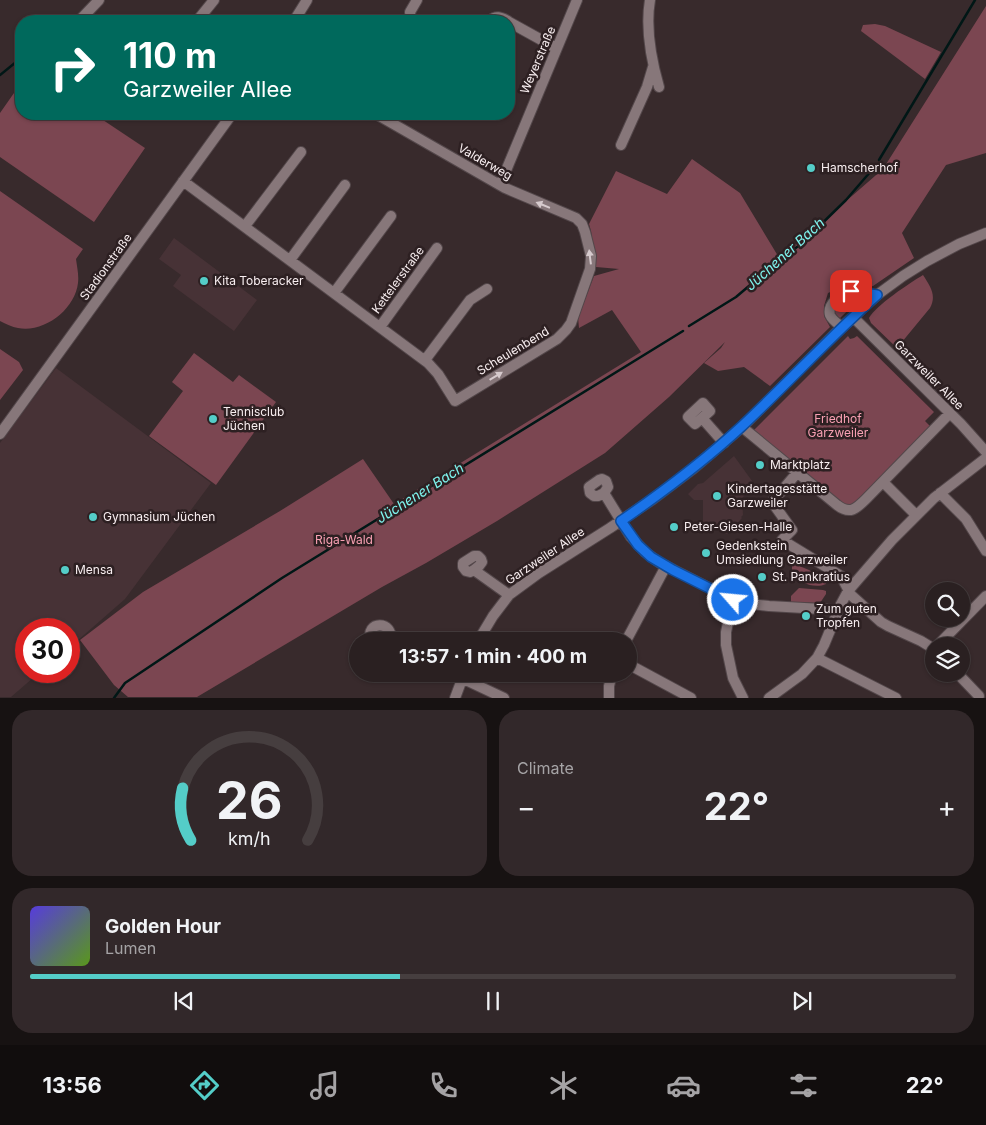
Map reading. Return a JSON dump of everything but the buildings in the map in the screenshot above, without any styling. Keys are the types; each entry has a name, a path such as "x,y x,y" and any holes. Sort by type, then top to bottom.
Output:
{"street":[{"path":"85,15 99,0"},
{"path":"202,15 214,0"},
{"path":"298,15 307,0"},
{"path":"410,15 410,12 417,0"},
{"name":"Weyerstraße","path":"500,186 577,0"},
{"path":"650,0 648,29 653,66 659,87"},
{"path":"515,25 556,48"},
{"path":"620,145 649,82 653,66"},
{"name":"Stadionstraße","path":"0,434 228,120"},
{"name":"Valderweg","path":"386,120 500,186 574,217 579,220 583,227"},
{"path":"245,226 301,152"},
{"name":"Kettelerstraße","path":"183,181 425,360 438,374 454,401"},
{"path":"290,260 345,185"},
{"path":"334,293 391,216"},
{"name":"Scheulenbend","path":"454,401 557,340 566,330 574,315 590,269 590,256 583,227"},
{"name":"Garzweiler Allee","path":"483,632 509,595 675,483 724,443 877,295 927,261 986,233"},
{"name":"Kettelerstraße","path":"380,326 437,248"},
{"path":"425,360 470,300 487,289"},
{"path":"842,327 831,317 830,312 833,303 840,296 851,291 877,295"},
{"name":"Garzweiler Allee","path":"853,317 950,413 986,452"},
{"path":"742,427 840,508 851,510 859,506 950,413"},
{"path":"702,418 724,443"},
{"path":"769,698 802,674 817,658 848,591 881,553 916,515 940,493 986,458"},
{"path":"797,473 772,502 792,530 782,540 841,576 848,591 881,622 925,643"},
{"path":"883,482 916,515"},
{"path":"604,493 621,521 641,548 651,557 733,600 742,603 770,606 839,610"},
{"path":"940,493 966,519 986,551"},
{"path":"631,632 666,566"},
{"name":"Garzweiler Allee","path":"474,570 509,595"},
{"path":"946,637 986,596"},
{"path":"733,600 726,632 726,645 732,678 743,698"},
{"path":"370,632 375,626 382,625 390,632"},
{"path":"817,658 896,698"},
{"path":"637,669 691,698"},
{"path":"455,698 458,682"},
{"path":"473,682 504,698"},
{"path":"609,698 610,682"},
{"path":"967,682 981,694"}],"shaded area":[{"name":"Kita Toberacker","path":"174,238 257,300 234,331 173,286 181,275 159,259"},
{"name":"Gymnasium Jüchen","path":"56,368 211,483 125,599 80,638 80,618 15,618 15,683 27,683 11,697 0,697 0,443"},
{"name":"Kindertagesstätte Garzweiler","path":"734,456 755,485 742,498 742,518 727,534 718,531 718,528 703,528 703,500 694,500 688,494"}],"green space":[{"name":"Riga-Wald","path":"986,6 986,153 946,165 902,233 914,258 873,286 847,285 828,293 824,306 824,316 830,327 770,386 744,367 718,371 704,363 725,342 669,397 605,453 497,521 197,697 128,697 114,685 80,640 143,592 280,511 363,459 394,504 641,352 612,310 579,328 578,318 594,276 619,269 596,267 589,224 616,171 667,194 692,159 740,193 778,256 799,242 883,169"},
{"path":"875,24 885,26 941,52 925,79 861,31 863,25"},
{"path":"15,92 15,120 103,120 145,148 94,222 0,157 0,113"},
{"path":"0,191 83,249 76,259 78,283 76,293 71,302 57,317 38,327 18,328 0,321"},
{"path":"923,275 932,291 932,303 897,348 871,323 869,318 886,301"},
{"path":"847,296 863,296 840,318 835,315 835,309"},
{"name":"Friedhof Garzweiler","path":"848,336 850,339 857,336 934,412 925,421 932,428 858,505 847,509 753,431"},
{"path":"0,349 19,362 23,370 0,400"},
{"name":"Tennisclub Jüchen","path":"194,353 233,382 239,375 276,402 216,485 149,436 183,391 172,382"},
{"path":"792,563 826,580 826,584 817,586 799,580 792,574"},
{"path":"799,588 823,590 826,591 826,594 820,603 791,602 791,596"}],"waterway":[{"name":"Jüchener Bach","path":"879,160 975,0"},
{"name":"Jüchener Bach","path":"0,75 15,63"},
{"name":"Jüchener Bach","path":"689,326 736,297 801,244 846,200 871,171"},
{"name":"Jüchener Bach","path":"114,698 125,683 282,578 683,331"}],"place":[{"name":"Hamscherhof","path":"811,168"},
{"name":"Kita Toberacker","path":"204,281"},
{"name":"Tennisclub Jüchen","path":"213,419"},
{"name":"Marktplatz","path":"760,465"},
{"name":"Kindertagesstätte Garzweiler","path":"717,496"},
{"name":"Gymnasium Jüchen","path":"93,517"},
{"name":"Peter-Giesen-Halle","path":"674,527"},
{"name":"Gedenkstein Umsiedlung Garzweiler","path":"706,553"},
{"name":"Mensa","path":"65,570"},
{"name":"St. Pankratius","path":"762,577"},
{"name":"Zum guten Tropfen","path":"806,616"}],"route":[{"path":"733,600 651,557 638,545 621,521 654,499 694,468 742,427 842,327 877,295 851,291"}]}
